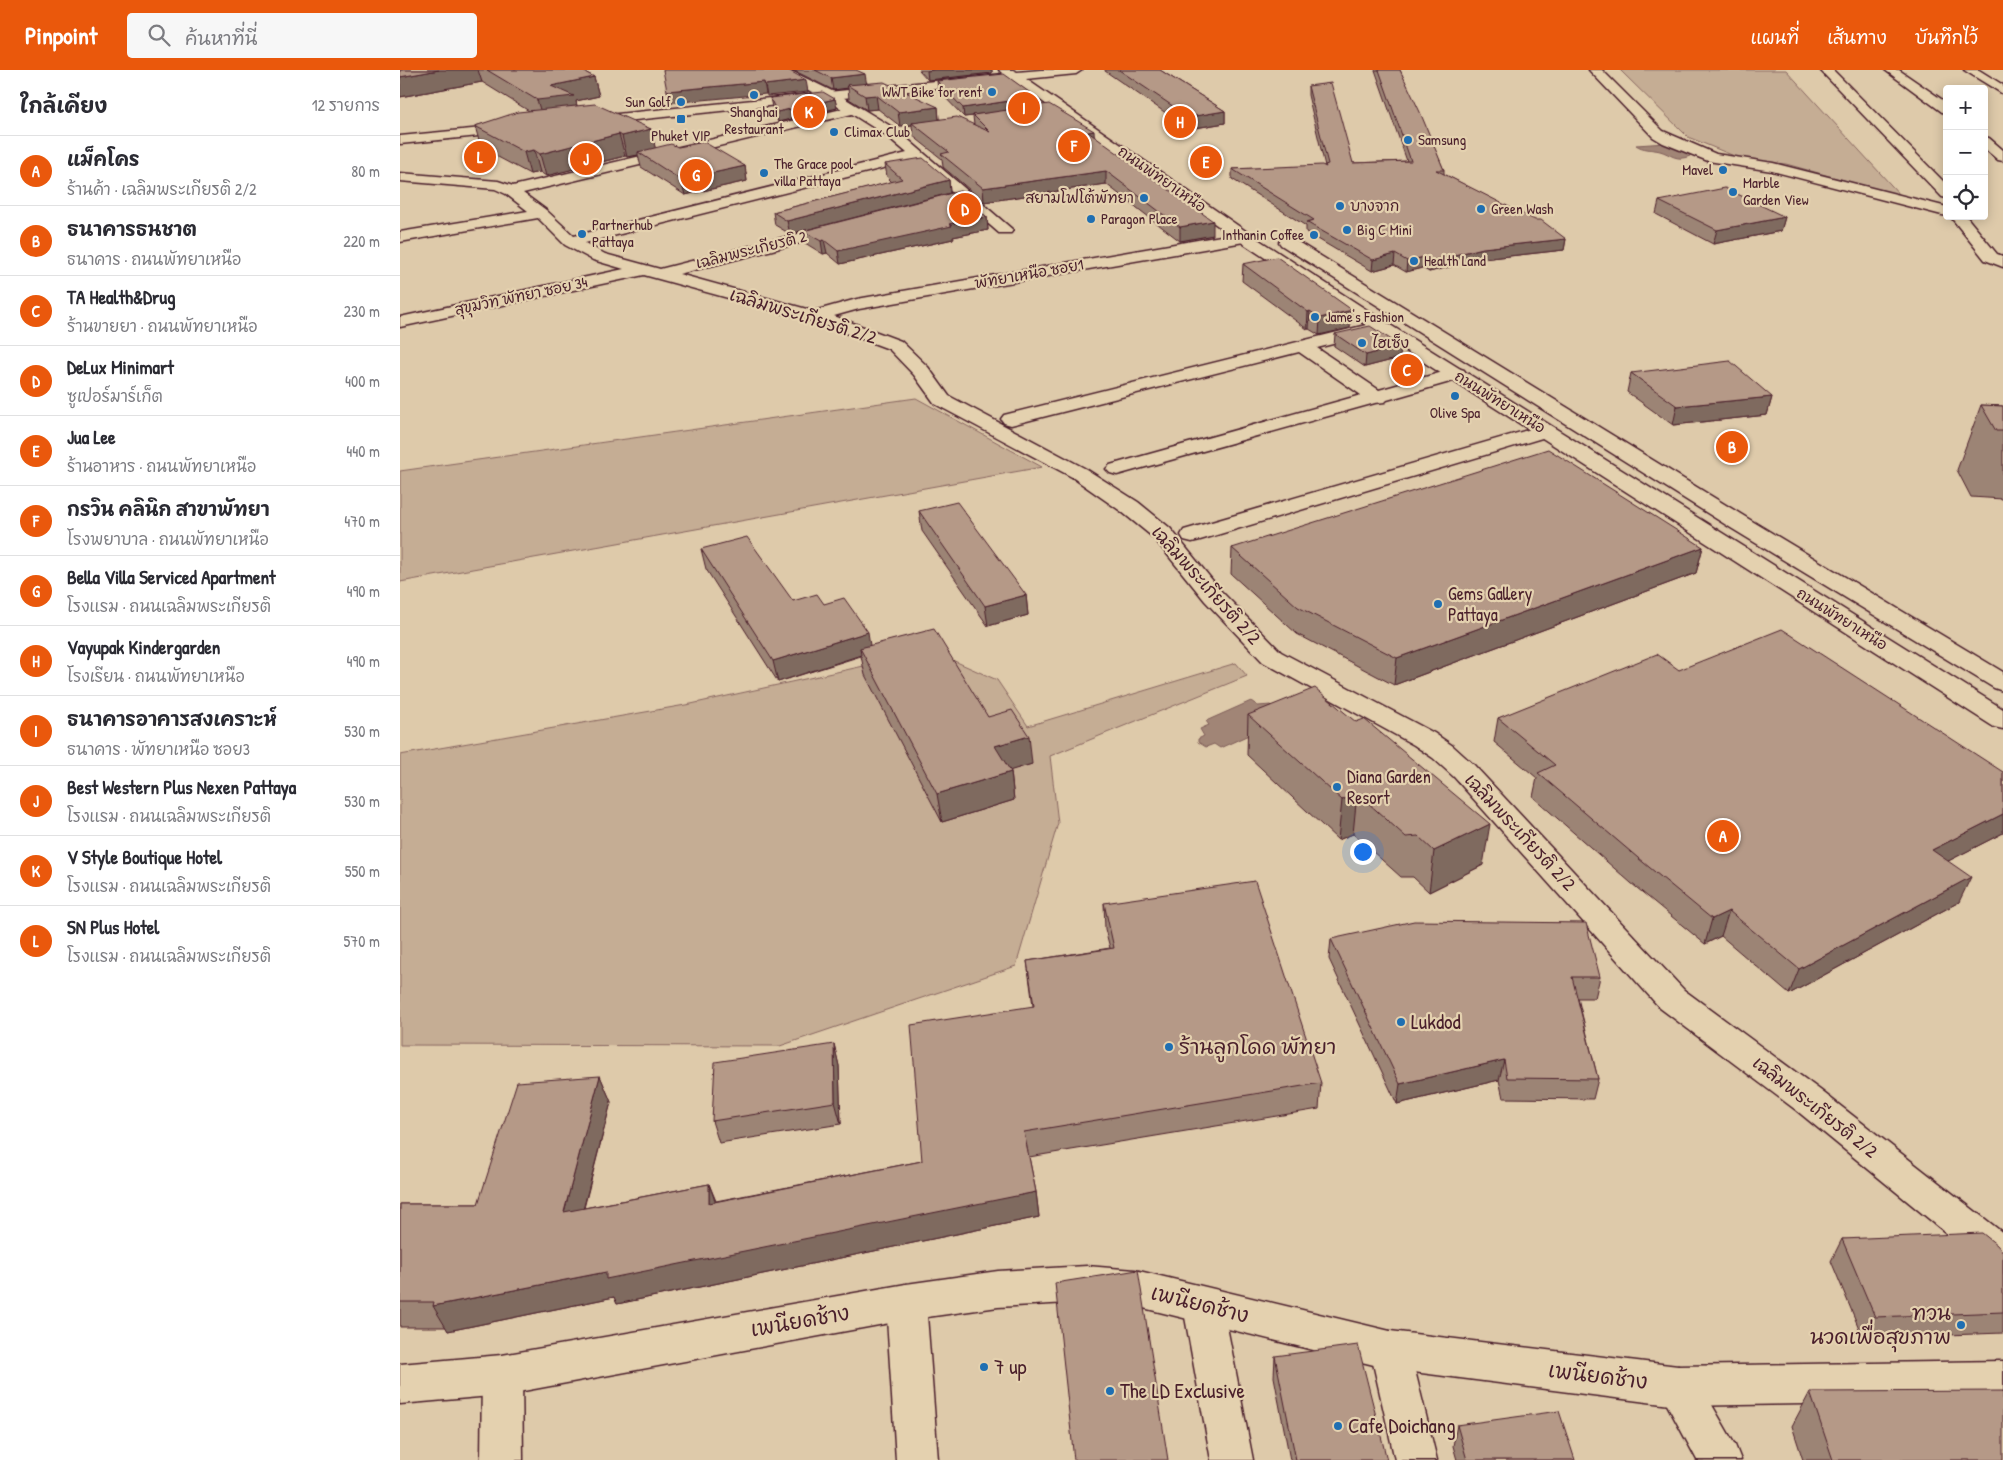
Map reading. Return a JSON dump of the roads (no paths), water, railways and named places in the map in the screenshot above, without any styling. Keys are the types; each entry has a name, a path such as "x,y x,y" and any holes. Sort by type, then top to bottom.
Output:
{"street":[{"path":"778,70 831,96 892,133 1005,230"},
{"path":"571,123 831,96 1021,73 1076,70"},
{"path":"1595,70 1658,134 1668,140 1713,158 1773,168 1943,211"},
{"path":"1826,70 1943,190"},
{"path":"1891,70 1943,106"},
{"path":"1970,70 2003,90"},
{"name":"ถนนพัทยาเหนือ","path":"1021,73 1064,102 1244,237 1545,431 2003,721"},
{"path":"1043,112 1064,102"},
{"path":"511,191 853,110"},
{"path":"609,119 634,131"},
{"path":"400,140 524,128"},
{"path":"892,133 911,131"},
{"path":"658,143 674,151"},
{"path":"1988,145 2003,158"},
{"path":"571,242 916,155"},
{"path":"1921,169 1943,169"},
{"name":"เฉลิมพระเกียรติ 2/2","path":"400,177 498,185 511,191 540,213 571,242 599,257 815,316 896,345 921,371 942,400 1079,473 1130,506 1162,533 1213,596 1272,657 1424,739 1443,752 1502,812 1672,999 1808,1100 2003,1256"},
{"path":"946,201 965,196"},
{"path":"400,237 540,213"},
{"path":"1961,220 1990,257 2003,262"},
{"name":"เฉลิมพระเกียรติ 2","path":"652,272 851,225"},
{"name":"ถนนพัทยาเหนือ","path":"1277,236 1731,518 2003,683"},
{"name":"พัทยาเหนือ ซอย1","path":"815,316 857,304 1244,237"},
{"name":"สุขุมวิท พัทยา ซอย 34","path":"400,322 652,272"},
{"path":"1011,419 1382,327"},
{"path":"1302,346 1378,398"},
{"path":"1118,469 1378,398 1457,374"},
{"path":"1192,536 1545,431"},
{"name":"เพนียดช้าง","path":"400,1384 502,1375 906,1302 998,1289 1087,1284 1135,1288 1390,1350 1678,1386 2003,1381"},
{"path":"906,1302 917,1460"},
{"path":"1203,1306 1232,1460"},
{"path":"1390,1350 1416,1460"},
{"path":"502,1375 502,1460"},
{"path":"1678,1386 1720,1460"}],"place":[{"name":"WWT Bike for rent","path":"992,92"},
{"name":"Shanghai Restaurant","path":"754,95"},
{"name":"Sun Golf","path":"681,102"},
{"name":"ธนาคารอาคารสงเคราะห์","path":"1024,108"},
{"name":"V Style Boutique Hotel","path":"809,112"},
{"name":"Phuket VIP","path":"681,119"},
{"name":"Vayupak Kindergarden","path":"1180,122"},
{"name":"Climax Club","path":"834,132"},
{"name":"Samsung","path":"1408,140"},
{"name":"กรวิน คลินิก สาขาพัทยา","path":"1074,146"},
{"name":"SN Plus Hotel","path":"480,157"},
{"name":"Best Western Plus Nexen Pattaya","path":"586,159"},
{"name":"Jua Lee","path":"1206,162"},
{"name":"Mavel","path":"1723,170"},
{"name":"The Grace pool villa Pattaya","path":"764,173"},
{"name":"Bella Villa Serviced Apartment","path":"696,175"},
{"name":"Marble Garden View","path":"1733,192"},
{"name":"สยามโฟโต้พัทยา","path":"1144,198"},
{"name":"บางจาก","path":"1340,206"},
{"name":"DeLux Minimart","path":"965,209"},
{"name":"Green Wash","path":"1481,209"},
{"name":"Paragon Place","path":"1091,219"},
{"name":"Big C Mini","path":"1347,230"},
{"name":"Partnerhub Pattaya","path":"582,234"},
{"name":"Inthanin Coffee","path":"1314,235"},
{"name":"Health Land","path":"1414,261"},
{"name":"Jame's Fashion","path":"1315,317"},
{"name":"ไฮเซ็ง","path":"1362,343"},
{"name":"TA Health&Drug","path":"1407,370"},
{"name":"Olive Spa","path":"1455,396"},
{"name":"ธนาคารธนชาต","path":"1732,447"},
{"name":"Gems Gallery Pattaya","path":"1438,604"},
{"name":"Diana Garden Resort","path":"1337,787"},
{"name":"แม็คโคร","path":"1723,836"},
{"name":"Lukdod","path":"1401,1022"},
{"name":"ร้านลูกโดด พัทยา","path":"1169,1047"},
{"name":"ทวน นวดเพื่อสุขภาพ","path":"1961,1325"},
{"name":"7 up","path":"984,1367"},
{"name":"The LD Exclusive","path":"1110,1391"},
{"name":"Cafe Doichang","path":"1338,1426"}]}
